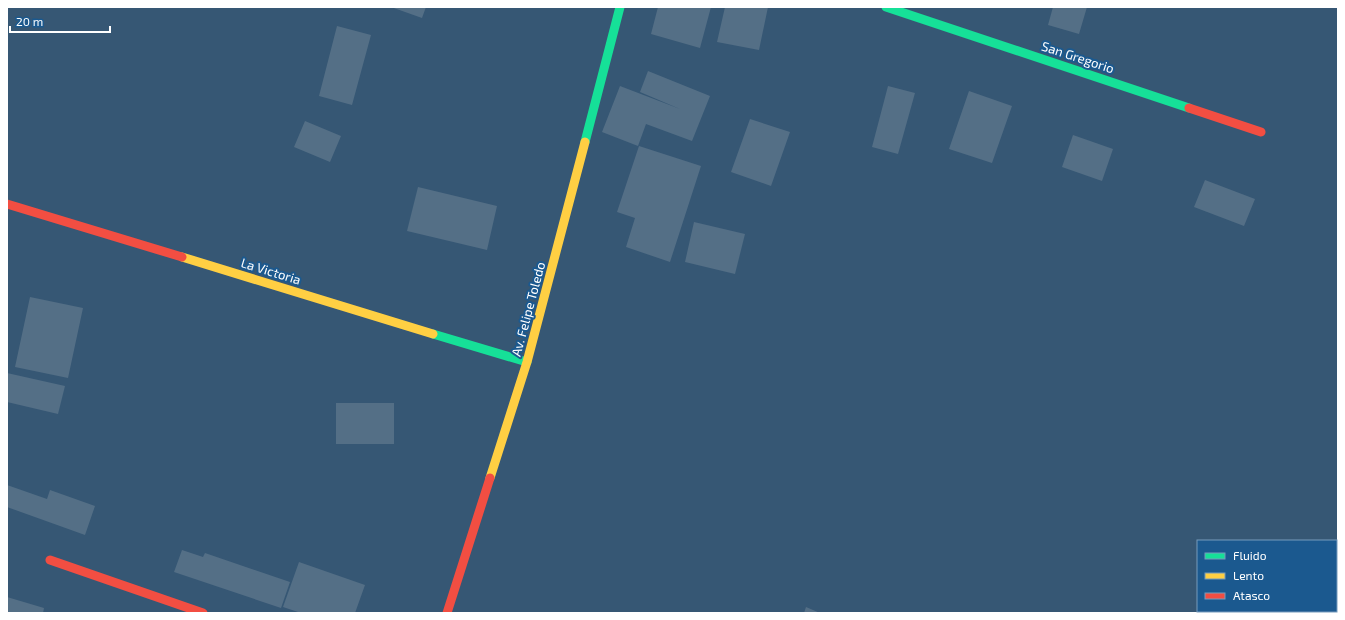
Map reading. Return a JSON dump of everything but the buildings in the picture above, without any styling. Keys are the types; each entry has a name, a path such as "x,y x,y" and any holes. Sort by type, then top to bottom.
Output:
{"street":[{"name":"Av. Felipe Toledo","path":"447,613 527,362 620,7"},
{"name":"San Gregorio","path":"886,7 1261,132"},
{"name":"La Victoria","path":"7,204 527,362"},
{"path":"50,560 203,613"}],"traffic: fast":[{"path":"585,142 620,7"},
{"path":"886,7 1189,108"},
{"path":"433,334 527,362"}],"traffic: slow":[{"path":"490,478 527,362 585,142"},
{"path":"182,257 433,334"}],"traffic: jam":[{"path":"1189,108 1261,132"},
{"path":"7,204 182,257"},
{"path":"447,613 490,478"},
{"path":"50,560 203,613"}]}
